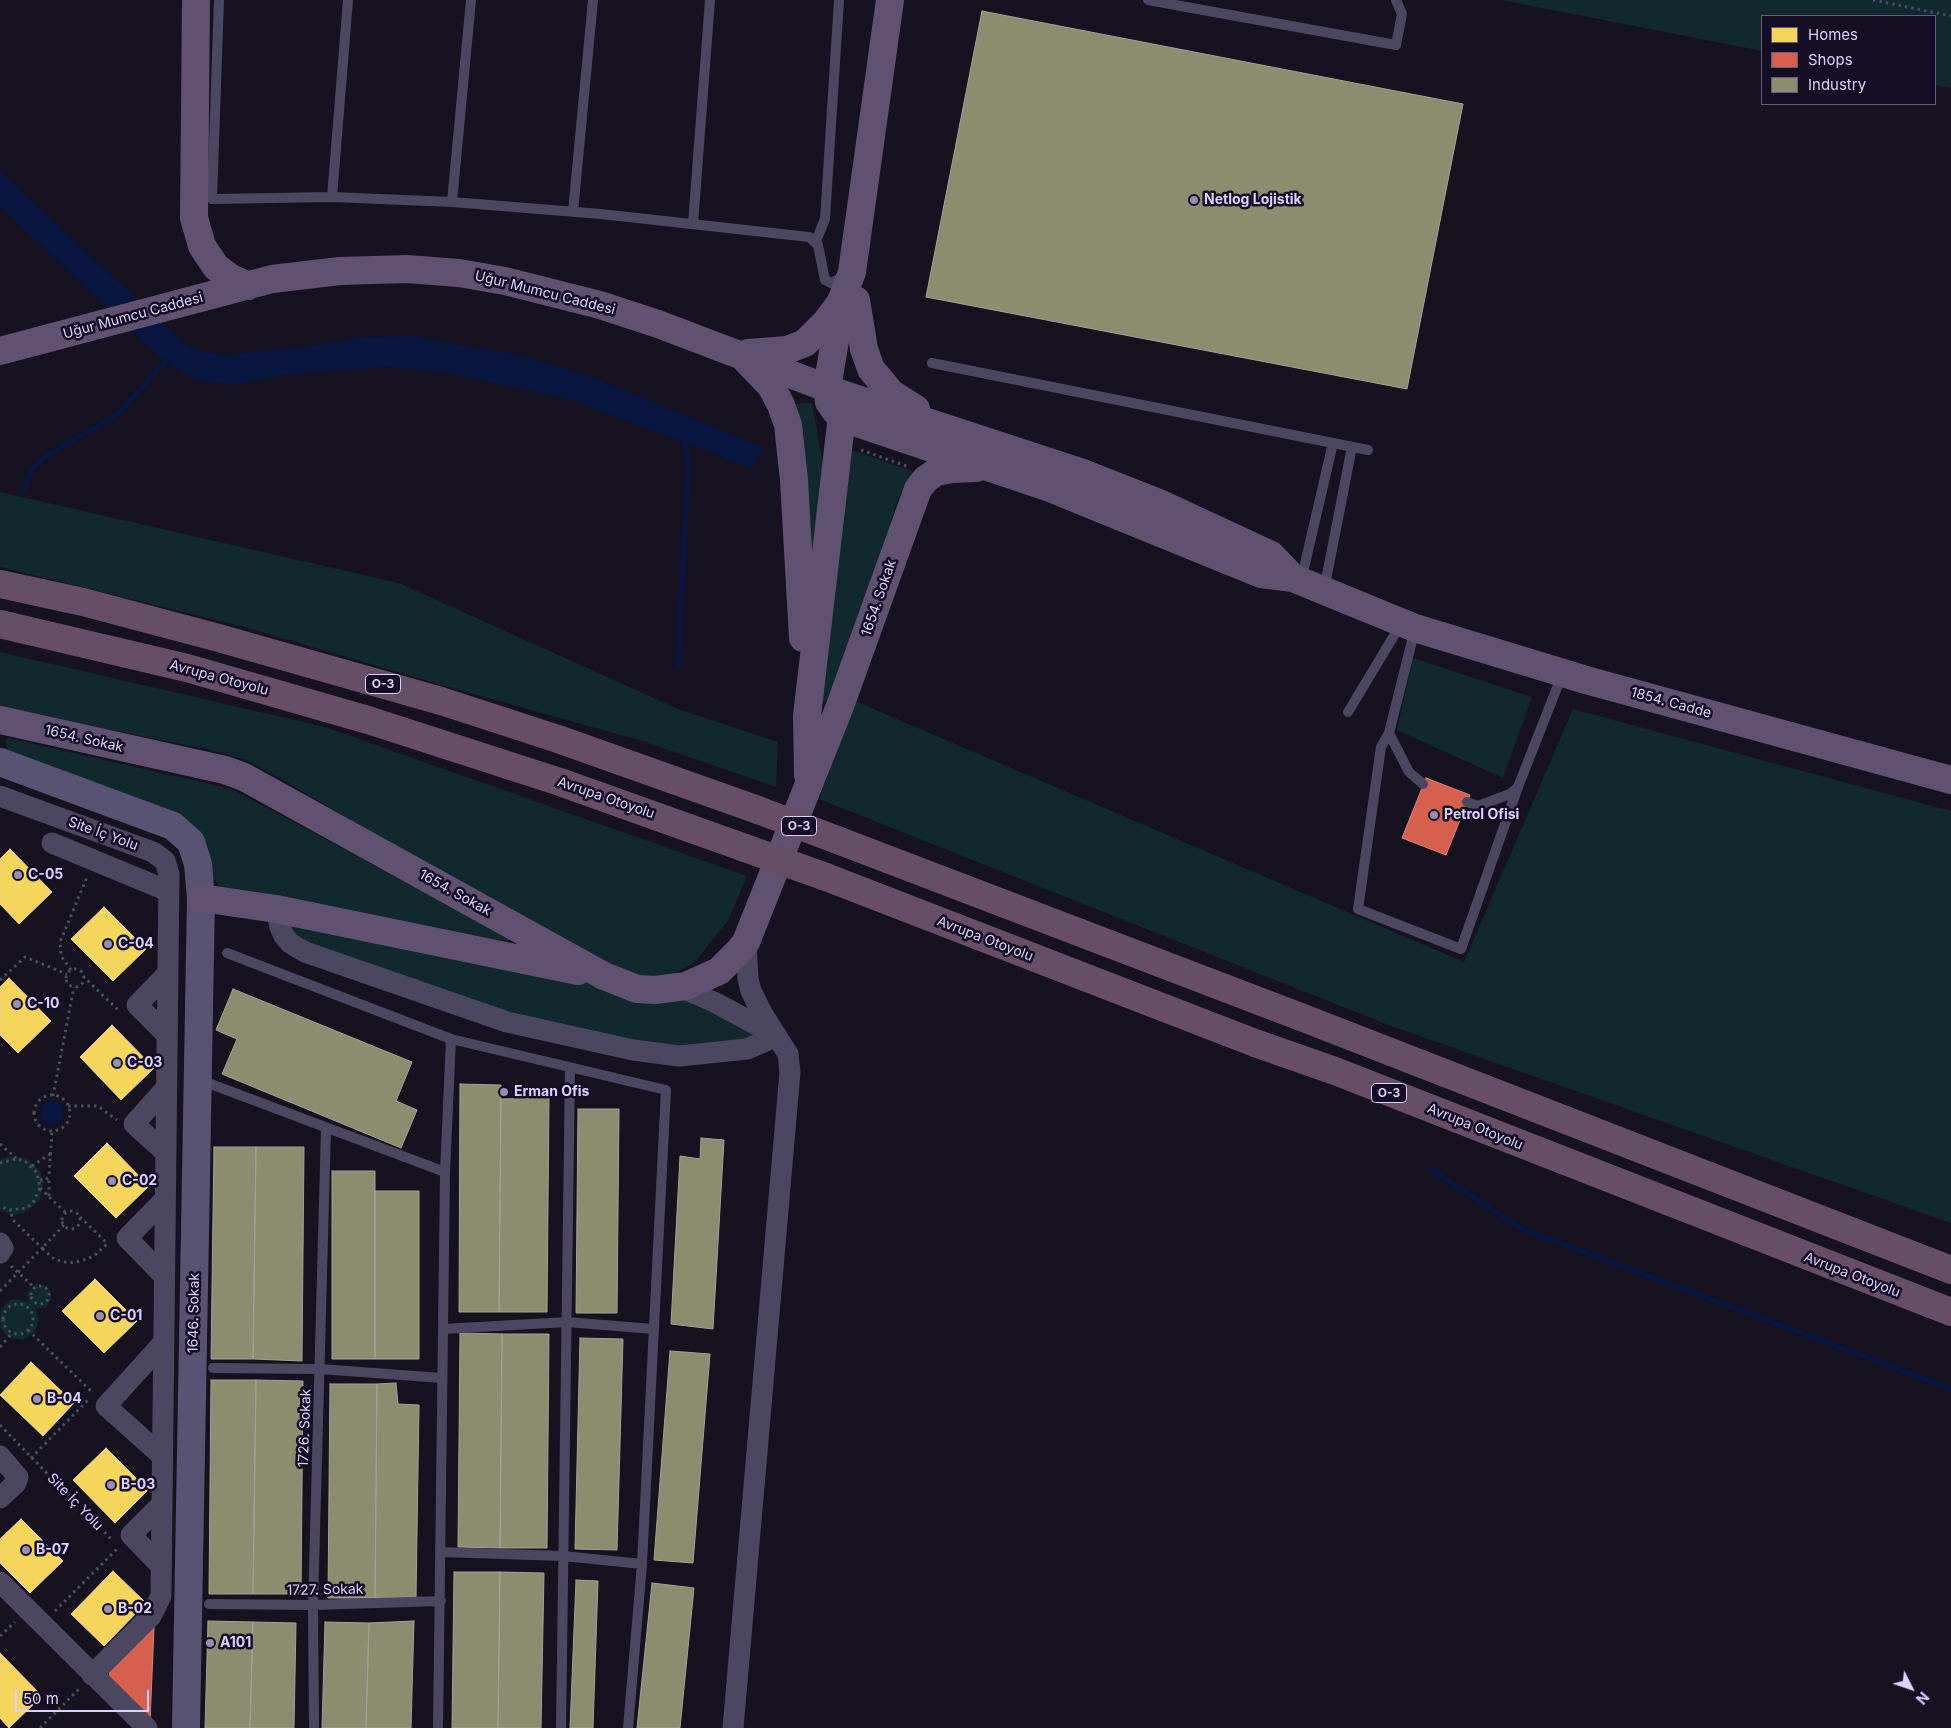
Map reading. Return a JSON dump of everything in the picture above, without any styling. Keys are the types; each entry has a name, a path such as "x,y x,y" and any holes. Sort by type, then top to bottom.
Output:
{"highway":[{"name":"O-3","path":"0,584 83,602 355,675 558,739 840,841 1951,1270"},
{"name":"Avrupa Otoyolu","path":"0,624 187,668 385,725 560,782 826,877 1247,1040 1335,1071 1951,1312"}],"main road":[{"path":"196,0 194,218 202,246 216,267 231,278 248,286"},
{"path":"890,0 849,299 866,357 875,376 896,398 947,427"},
{"name":"Uğur Mumcu Caddesi","path":"0,351 272,279 340,271 407,269 458,273 506,281 600,305 739,353 838,399"},
{"path":"739,353 777,352 799,346 819,330 849,299"},
{"name":"1654. Sokak","path":"806,794 808,716 849,299"},
{"path":"739,353 771,386 781,405 788,425 794,480 808,716"},
{"path":"838,399 947,427 1083,473 1159,503 1271,555 1306,583"},
{"path":"838,399 857,424 1059,492 1261,574 1306,583"},
{"name":"1654. Sokak","path":"4,724 225,770 280,795 604,976 637,989 655,990 680,987 706,978 719,971 746,942 846,691 918,489 930,475 944,470 969,468 1002,472"},
{"name":"1854. Cadde","path":"1306,583 1403,624 1563,673 1951,780"},
{"path":"201,898 276,909 604,976"}],"street":[{"name":"1646. Sokak","path":"0,762 165,822 181,830 191,842 196,855 201,898 186,1728"},
{"name":"Site İç Yolu","path":"4,802 160,856 167,868 161,1596 158,1606 92,1675"},
{"name":"Site İç Yolu","path":"52,842 168,891"},
{"path":"276,909 284,936 290,943 305,952 506,1022 623,1048 679,1056 748,1049 776,1036"},
{"path":"733,1728 790,1072 788,1054 751,991 748,980 746,942"},
{"path":"167,974 137,1005 167,1036"},
{"path":"680,987 714,1002 776,1036"},
{"path":"166,1088 134,1124 166,1153"},
{"path":"164,1276 127,1238 165,1199"},
{"path":"0,1243 3,1248 0,1253"},
{"path":"162,1456 106,1406 164,1342"},
{"path":"0,1456 16,1472 17,1481 0,1498"},
{"path":"161,1566 131,1535 162,1504"},
{"path":"0,1582 147,1728"}],"lane":[{"path":"219,0 212,198 332,198 452,202 573,212 809,236 816,242"},
{"path":"332,198 348,0"},
{"path":"452,202 471,0"},
{"path":"573,212 593,0"},
{"path":"693,224 710,0"},
{"path":"839,0 825,219 816,242 824,278 827,281 833,282 852,272"},
{"path":"1148,0 1396,45 1402,14 1396,0"},
{"path":"932,363 1368,450"},
{"path":"1306,583 1334,444"},
{"path":"1306,583 1352,447"},
{"path":"1348,712 1403,624"},
{"path":"1403,624 1389,733 1409,772 1423,784"},
{"path":"1389,733 1381,746 1358,909 1461,949 1518,787 1563,673"},
{"path":"1467,802 1478,806 1510,794 1518,787"},
{"path":"227,953 451,1039 666,1090 642,1564 628,1728"},
{"path":"438,1728 441,1601 442,1329 445,1172 451,1039"},
{"path":"560,1728 570,1068"},
{"path":"198,1079 445,1172"},
{"name":"1726. Sokak","path":"314,1728 313,1605 326,1128"},
{"path":"442,1329 566,1322 653,1329"},
{"path":"213,1368 320,1369 442,1378"},
{"path":"441,1552 563,1556 642,1564"},
{"name":"1727. Sokak","path":"209,1604 313,1605 441,1601"}],"path":[{"path":"1872,0 1951,16"},
{"name":"Site İç Yolu","path":"71,970 60,955 60,942 94,860"},
{"path":"0,980 25,957 67,974"},
{"path":"74,987 67,983 67,974 71,970 77,970 125,1016"},
{"path":"74,987 82,984 83,976"},
{"path":"53,1096 74,987"},
{"path":"53,1096 59,1097 68,1106 69,1112 66,1123 52,1131 41,1128 35,1119 34,1113 41,1099 53,1096"},
{"path":"68,1106 98,1106 108,1111 128,1130 134,1124"},
{"path":"48,1196 52,1131"},
{"path":"0,1144 16,1159 32,1166 40,1180 40,1188 33,1203 18,1210 10,1210 0,1206"},
{"path":"32,1166 50,1154"},
{"path":"0,1163 16,1159"},
{"path":"40,1180 46,1180 49,1176"},
{"path":"40,1188 66,1213"},
{"path":"10,1210 13,1220 54,1259 69,1263 87,1259 107,1244"},
{"path":"64,1225 63,1218 66,1213 74,1211 114,1250"},
{"path":"64,1225 71,1229 76,1227 80,1223 80,1217"},
{"path":"0,1291 64,1225"},
{"path":"18,1272 35,1288"},
{"path":"34,1302 44,1303 48,1296 43,1287 35,1288"},
{"path":"34,1302 31,1296 35,1288"},
{"path":"28,1309 34,1302"},
{"path":"21,1305 28,1309 33,1319 28,1330 22,1334 12,1333 2,1322 5,1312 12,1306 21,1305"},
{"path":"16,1472 94,1394 28,1330"},
{"path":"0,1347 12,1333"},
{"name":"Site İç Yolu","path":"0,1425 119,1547 42,1624"},
{"path":"40,1728 92,1675"}],"green space":[{"path":"1501,0 1951,0 1951,88 1936,85 1936,15 1761,15 1761,51"},
{"path":"812,403 823,464 808,592 793,404"},
{"path":"849,449 914,472 906,482 897,501 872,587 825,702 822,701"},
{"path":"0,492 399,583 678,709 778,742 776,787 646,742 244,627 0,567"},
{"path":"0,652 325,727 747,876 729,919 695,962 663,980 639,980 516,919 285,781 246,760 207,749 0,708"},
{"path":"1413,658 1532,697 1503,778 1397,730"},
{"path":"855,701 1464,962 1573,709 1951,811 1951,1223 1391,1026 819,799"},
{"path":"8,738 232,789 509,938 509,941 485,940 372,915 279,900 258,892 222,889 213,878 201,837 9,752 5,741"},
{"path":"276,909 670,988 777,1036 633,1050 304,952"},
{"path":"9,1156 27,1158 40,1171 44,1181 40,1200 24,1213 14,1215 0,1210 0,1159"},
{"path":"35,1284 47,1286 51,1292 51,1300 46,1307 35,1308 39,1319 35,1332 23,1340 9,1338 0,1328 1,1308 11,1300 18,1299 29,1302 27,1294"}],"water":[{"path":"0,171 180,339 196,350 222,355 295,348 364,337 412,336 523,356 587,375 763,447 753,469 571,400 451,374 387,367 285,375 233,385 198,381 167,364 0,207"},
{"path":"52,1101 61,1104 64,1113 61,1122 52,1125 43,1122 40,1113 43,1104"}],"building: Homes":[{"name":"C-05","path":"10,849 52,892 19,924 0,904 0,859"},
{"name":"C-04","path":"104,907 146,949 113,981 71,939"},
{"name":"C-10","path":"9,978 51,1021 18,1053 0,1035 0,987"},
{"name":"C-03","path":"112,1025 154,1068 121,1100 80,1057"},
{"name":"C-02","path":"107,1143 149,1186 116,1218 74,1176"},
{"name":"C-01","path":"95,1279 137,1321 104,1353 62,1311"},
{"name":"B-04","path":"31,1362 74,1403 43,1436 0,1395"},
{"name":"B-03","path":"106,1448 148,1490 115,1523 73,1480"},
{"name":"B-07","path":"21,1519 63,1561 30,1593 0,1563 0,1539"},
{"name":"B-02","path":"113,1571 146,1603 104,1646 71,1614"},
{"path":"0,1653 42,1696 9,1728 0,1718"}],"building: Shops":[{"path":"1426,778 1470,795 1446,855 1402,838"},
{"path":"154,1628 150,1722 109,1676 110,1671"}],"building: Industry":[{"name":"Netlog Lojistik","path":"982,11 1463,104 1407,389 926,297"},
{"path":"233,989 412,1062 396,1101 417,1110 401,1148 222,1074 237,1039 216,1030"},
{"path":"460,1084 501,1085 499,1312 459,1312"},
{"path":"549,1098 547,1312 499,1312 501,1099"},
{"path":"578,1109 619,1109 617,1313 576,1313"},
{"path":"701,1138 724,1140 713,1329 671,1324 680,1156 700,1159"},
{"path":"214,1147 256,1147 253,1359 211,1359"},
{"path":"256,1147 304,1147 302,1361 253,1359"},
{"path":"332,1171 375,1171 375,1359 332,1359"},
{"path":"375,1191 419,1191 419,1359 375,1359"},
{"path":"460,1333 502,1334 500,1548 458,1547"},
{"path":"502,1334 549,1334 547,1548 500,1548"},
{"path":"580,1338 623,1339 617,1550 575,1549"},
{"path":"670,1351 710,1354 693,1563 654,1560"},
{"path":"211,1380 256,1380 253,1594 209,1594"},
{"path":"256,1380 303,1381 301,1594 253,1594"},
{"path":"396,1383 398,1404 419,1405 416,1597 375,1598 377,1384"},
{"path":"330,1384 377,1384 375,1598 328,1598"},
{"path":"454,1572 500,1572 498,1728 452,1728"},
{"path":"500,1572 544,1573 541,1728 498,1728"},
{"path":"576,1580 598,1581 593,1728 570,1728"},
{"path":"652,1583 694,1588 680,1728 637,1728"},
{"path":"208,1621 253,1622 250,1728 205,1728"},
{"path":"414,1621 411,1728 366,1728 369,1623"},
{"path":"253,1622 296,1623 294,1728 250,1728"},
{"path":"325,1622 369,1623 366,1728 322,1728"}],"waterway":[{"path":"24,491 31,471 37,464 45,457 119,413 170,357"},
{"path":"678,666 688,471 687,450 682,437"},
{"path":"1432,1170 1522,1229 1951,1389"}],"place":[{"name":"Netlog Lojistik","path":"1194,200"},
{"name":"Petrol Ofisi","path":"1434,815"},
{"name":"C-05","path":"18,875"},
{"name":"C-04","path":"108,944"},
{"name":"C-10","path":"17,1004"},
{"name":"C-03","path":"117,1063"},
{"name":"Erman Ofis","path":"504,1092"},
{"name":"C-02","path":"112,1181"},
{"name":"C-01","path":"100,1316"},
{"name":"B-04","path":"37,1399"},
{"name":"B-03","path":"111,1485"},
{"name":"B-07","path":"26,1550"},
{"name":"B-02","path":"108,1609"},
{"name":"A101","path":"210,1643"}]}
